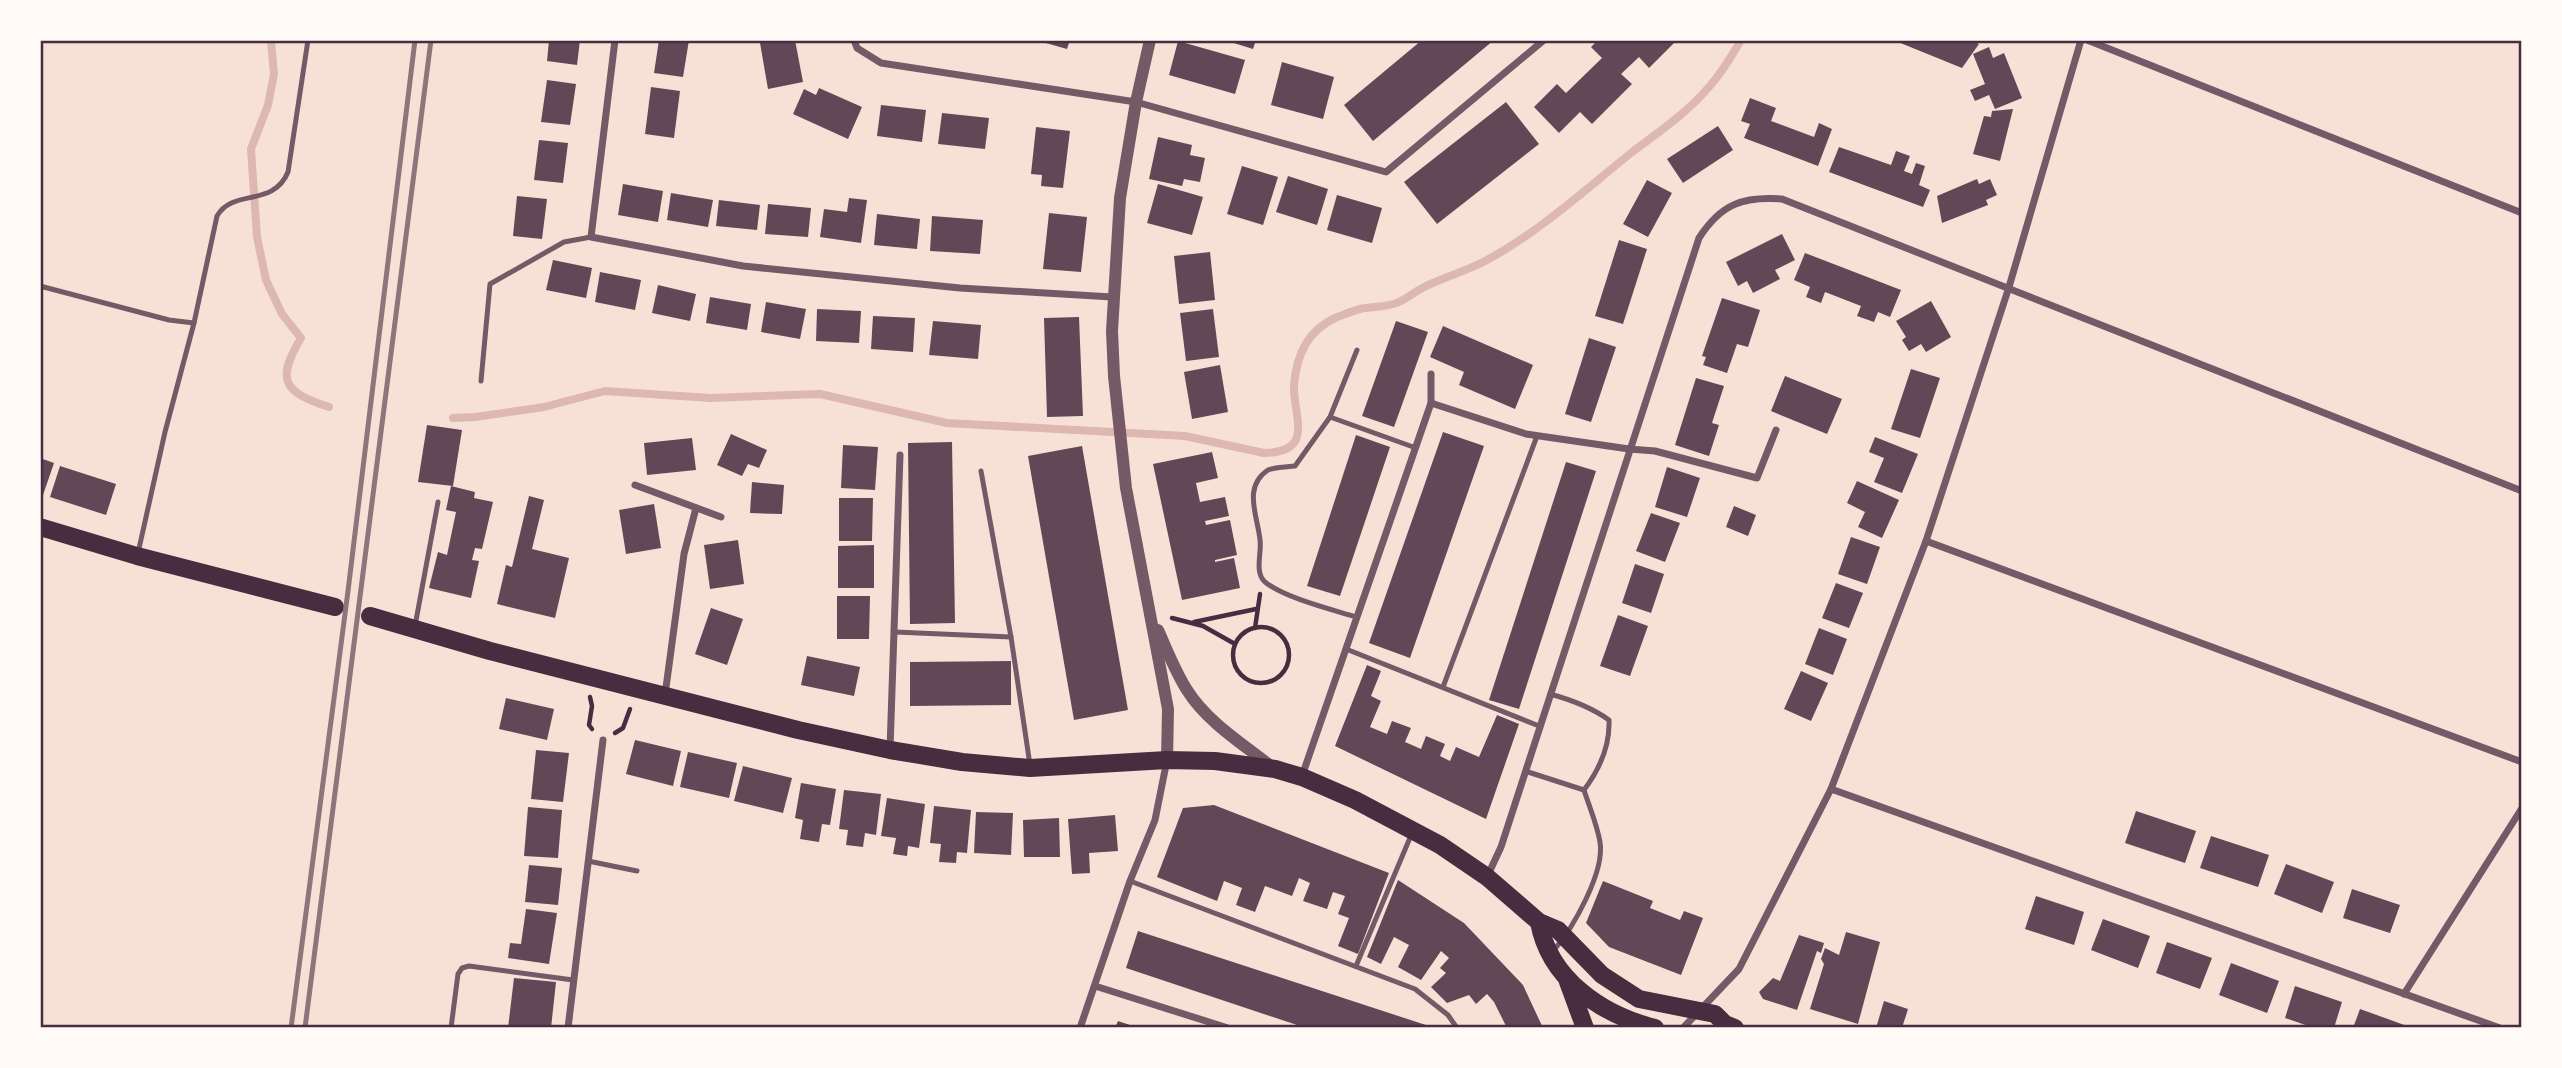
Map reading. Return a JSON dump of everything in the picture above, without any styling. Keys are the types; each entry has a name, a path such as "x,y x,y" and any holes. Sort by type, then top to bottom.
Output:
{"main road":[{"path":"40,527 137,556 335,607"},
{"path":"370,616 594,678 890,750 962,762 1030,768 1167,760 1215,761 1275,769 1302,777 1440,845 1487,877 1539,922 1558,930 1602,975 1639,999 1715,1014 1726,1026"},
{"path":"1539,922 1542,941 1567,979 1599,1006 1630,1025 1656,1028"},
{"path":"1567,979 1585,1028"}],"street":[{"path":"615,40 590,237 743,266 960,289 1112,298"},
{"path":"854,40 857,48 881,62 1136,102 1386,172 1544,40"},
{"path":"1080,1028 1130,881 1155,820 1167,760 1168,709 1134,535 1120,441 1114,376 1112,298 1120,198 1136,102 1150,40"},
{"path":"1683,1028 1739,969 1831,789 1926,541 2008,288 2081,40"},
{"path":"2087,40 2522,213"},
{"path":"1487,877 1501,847 1699,238 1710,222 1733,205 1762,198 1782,199 2522,491"},
{"path":"1302,777 1431,403 1431,374"},
{"path":"1431,403 1537,436 1655,451 1757,478 1776,430"},
{"path":"890,750 900,456"},
{"path":"635,485 721,517"},
{"path":"665,696 684,554 696,508"},
{"path":"1926,541 2522,762"},
{"path":"1151,614 1179,676 1198,705 1275,769"},
{"path":"568,1028 603,740"},
{"path":"1831,789 2500,1028"},
{"path":"2404,994 2522,808"},
{"path":"1095,986 1228,1028"},
{"path":"1630,1025 1639,999"},
{"path":"1656,1028 1662,1003"}],"lane":[{"path":"137,556 218,216 226,206 262,196 280,185 288,172 308,40"},
{"path":"481,381 489,284 564,242 590,237"},
{"path":"40,286 169,320 194,323"},
{"path":"1356,617 1293,596 1265,581 1259,574 1260,541 1252,507 1256,484 1269,470 1295,466 1330,417 1357,351"},
{"path":"1330,417 1416,448"},
{"path":"1443,687 1537,436"},
{"path":"981,471 1011,637 1030,768"},
{"path":"415,629 438,502"},
{"path":"895,632 1011,637"},
{"path":"1346,649 1539,726"},
{"path":"1550,694 1579,702 1609,720 1609,735 1596,773 1584,790"},
{"path":"1525,771 1584,790"},
{"path":"1550,955 1565,937 1593,883 1601,844 1584,790"},
{"path":"1356,966 1413,830"},
{"path":"588,861 637,871"},
{"path":"1130,881 1415,989 1448,1015 1457,1028"},
{"path":"451,1028 457,974 462,968 469,966 573,979"}],"path":[{"path":"1255,628 1256,609 1265,581"},
{"path":"1193,622 1256,609"},
{"path":"1151,614 1193,622 1235,645"},
{"path":"1255,628 1274,631 1286,643 1288,661 1279,677 1261,684 1244,678 1234,663 1235,645 1240,637 1255,628"},
{"path":"594,678 589,725 603,740 623,729 636,688"}],"building":[{"path":"549,40 580,40 577,65 547,61"},
{"path":"659,40 689,40 683,77 654,73"},
{"path":"795,40 803,82 768,89 760,43"},
{"path":"1035,40 1070,40 1067,49"},
{"path":"1224,40 1256,40 1253,49"},
{"path":"1422,40 1494,40 1373,141 1344,105"},
{"path":"1598,40 1677,40 1649,68 1639,57 1621,74 1632,84 1592,124 1580,112 1559,133 1534,107 1557,84 1566,93 1602,58 1591,47"},
{"path":"1893,40 1970,40 1979,44 1962,68"},
{"path":"1178,41 1245,60 1235,94 1169,75"},
{"path":"1989,47 1993,58 2004,53 2022,98 1995,109 1989,95 1975,101 1970,90 1985,84 1973,54"},
{"path":"1282,62 1334,77 1323,119 1271,105"},
{"path":"547,80 576,84 570,125 541,122"},
{"path":"651,87 680,91 674,138 645,134"},
{"path":"819,88 862,107 848,139 793,114 804,89 816,95"},
{"path":"1750,98 1776,108 1771,121 1814,137 1819,123 1832,129 1818,166 1744,138 1750,124 1741,121"},
{"path":"1506,102 1539,144 1437,224 1404,182"},
{"path":"881,105 926,110 922,142 877,136"},
{"path":"2013,109 2000,161 1973,154 1984,116 1991,117 1992,111"},
{"path":"942,113 989,118 985,149 938,144"},
{"path":"1718,126 1733,150 1683,183 1667,159"},
{"path":"1036,127 1070,131 1063,188 1041,186 1042,175 1031,174"},
{"path":"1158,137 1192,145 1190,155 1205,158 1200,182 1184,179 1182,186 1149,179"},
{"path":"539,140 568,143 563,183 534,180"},
{"path":"1839,147 1891,165 1896,151 1910,156 1904,171 1912,174 1916,163 1925,166 1919,185 1930,190 1923,207 1829,172"},
{"path":"1242,166 1278,177 1263,225 1227,214"},
{"path":"1288,176 1328,189 1317,225 1276,212"},
{"path":"1977,179 1979,184 1990,179 1997,195 1986,200 1988,205 1942,223 1937,196"},
{"path":"1647,180 1672,193 1648,237 1623,224"},
{"path":"623,184 663,191 658,222 618,215"},
{"path":"1158,184 1203,197 1192,235 1147,223"},
{"path":"671,193 713,200 708,227 667,220"},
{"path":"1337,195 1382,208 1372,243 1327,230"},
{"path":"517,196 547,199 542,239 513,236"},
{"path":"849,198 867,200 861,243 820,237 824,209 847,212"},
{"path":"719,200 760,205 757,230 716,226"},
{"path":"768,204 811,208 808,237 765,234"},
{"path":"1049,213 1087,217 1081,272 1043,269"},
{"path":"877,214 920,219 917,249 874,245"},
{"path":"932,216 983,220 980,254 930,251"},
{"path":"1782,234 1795,260 1775,270 1780,279 1753,293 1747,281 1738,286 1726,262"},
{"path":"1619,240 1647,249 1623,324 1595,316"},
{"path":"1210,252 1215,300 1179,304 1174,256"},
{"path":"1805,253 1901,290 1890,317 1878,312 1874,322 1857,316 1861,306 1825,292 1821,303 1806,297 1810,287 1794,280"},
{"path":"553,260 592,268 586,298 546,290"},
{"path":"600,272 641,280 635,310 595,302"},
{"path":"658,285 696,294 690,321 652,313"},
{"path":"710,297 751,304 747,330 706,323"},
{"path":"1722,298 1760,310 1748,347 1737,344 1727,373 1703,365 1706,357 1702,356"},
{"path":"1931,301 1951,337 1926,352 1921,344 1909,351 1902,340 1906,337 1896,321"},
{"path":"766,302 806,309 800,339 761,332"},
{"path":"817,309 861,311 859,343 816,341"},
{"path":"1213,309 1219,357 1186,361 1180,313"},
{"path":"873,316 915,318 913,352 871,349"},
{"path":"1079,317 1083,416 1047,417 1044,318"},
{"path":"933,321 981,325 978,359 929,355"},
{"path":"1396,321 1428,332 1394,427 1362,416"},
{"path":"1443,326 1533,365 1515,409 1459,385 1464,372 1430,357"},
{"path":"1589,338 1616,347 1591,422 1565,414"},
{"path":"1220,365 1228,412 1192,419 1184,372"},
{"path":"1911,369 1940,378 1920,438 1891,429"},
{"path":"1785,376 1842,399 1827,434 1771,411"},
{"path":"1696,378 1724,386 1712,423 1719,425 1709,456 1675,445"},
{"path":"427,425 462,430 453,486 418,482"},
{"path":"1443,432 1484,446 1410,658 1369,643"},
{"path":"731,434 767,450 759,468 748,464 742,476 717,465"},
{"path":"1356,435 1390,447 1340,596 1307,586"},
{"path":"1875,437 1918,454 1902,493 1874,482 1884,458 1869,452"},
{"path":"692,438 696,470 647,475 644,443"},
{"path":"952,442 955,623 910,624 908,443"},
{"path":"843,445 878,447 875,490 841,488"},
{"path":"1082,446 1128,710 1074,720 1028,456"},
{"path":"1212,452 1218,478 1196,483 1200,502 1225,497 1229,516 1205,521 1206,525 1230,520 1237,555 1215,562 1234,558 1240,588 1182,600 1153,464"},
{"path":"40,458 54,463 43,495 40,494"},
{"path":"1566,462 1596,471 1519,709 1489,700"},
{"path":"60,466 116,484 106,515 50,497"},
{"path":"1667,467 1700,478 1687,517 1655,507"},
{"path":"1857,481 1899,500 1882,538 1858,527 1865,512 1847,503"},
{"path":"752,482 784,485 782,514 750,513"},
{"path":"451,486 475,492 474,498 493,502 482,549 475,548 472,560 479,561 471,598 429,588 438,552 447,555 456,512 446,510"},
{"path":"529,496 544,500 532,549 569,558 555,618 497,604 506,565 512,567"},
{"path":"839,498 873,498 872,541 839,541"},
{"path":"654,504 661,548 626,554 619,510"},
{"path":"1734,506 1756,515 1748,536 1726,527"},
{"path":"1651,513 1680,523 1665,562 1636,551"},
{"path":"1851,537 1880,547 1867,584 1838,574"},
{"path":"738,540 744,584 710,589 704,545"},
{"path":"874,545 874,588 838,588 838,546"},
{"path":"1635,564 1664,574 1651,613 1622,603"},
{"path":"1836,583 1863,593 1849,628 1822,618"},
{"path":"837,596 870,596 869,639 837,639"},
{"path":"711,608 743,619 727,665 695,654"},
{"path":"1618,615 1648,626 1630,676 1600,666"},
{"path":"1819,628 1847,639 1833,675 1805,664"},
{"path":"807,656 860,667 854,696 801,685"},
{"path":"1011,661 1011,705 910,706 910,662"},
{"path":"1367,665 1381,671 1371,696 1381,701 1370,727 1387,734 1392,721 1411,728 1405,742 1421,749 1426,736 1445,744 1440,756 1450,761 1456,747 1479,757 1497,715 1519,724 1486,819 1335,746"},
{"path":"1801,671 1828,683 1811,721 1784,709"},
{"path":"506,698 554,709 547,740 499,729"},
{"path":"635,740 681,751 673,786 626,774"},
{"path":"536,750 569,753 563,802 531,799"},
{"path":"688,752 737,763 729,798 680,787"},
{"path":"743,766 792,778 783,813 734,801"},
{"path":"801,783 836,789 830,825 822,824 819,842 800,839 803,820 795,818"},
{"path":"844,790 881,794 876,835 865,833 863,847 846,845 848,830 839,829"},
{"path":"887,798 925,804 919,848 908,846 907,856 893,854 896,838 881,836"},
{"path":"1214,805 1389,873 1358,954 1338,946 1349,918 1338,914 1345,896 1333,892 1327,909 1303,901 1310,883 1299,878 1292,896 1265,886 1255,912 1236,905 1242,888 1224,881 1217,901 1157,877 1183,808"},
{"path":"934,806 971,810 967,853 957,852 956,863 939,862 941,844 930,843"},
{"path":"528,807 562,810 558,858 524,856"},
{"path":"2136,811 2196,831 2185,863 2125,843"},
{"path":"976,812 1013,813 1011,855 974,853"},
{"path":"1115,815 1118,851 1089,853 1090,873 1072,874 1068,819"},
{"path":"1059,818 1060,857 1024,857 1023,820"},
{"path":"2211,836 2269,855 2258,887 2200,868"},
{"path":"2286,864 2334,882 2322,913 2274,894"},
{"path":"529,865 562,868 558,905 525,902"},
{"path":"1398,880 1464,923 1523,985 1543,1028 1507,1028 1487,994 1476,1004 1469,995 1447,1003 1431,987 1446,973 1440,968 1449,958 1441,951 1421,980 1398,967 1409,945 1394,937 1381,964 1367,957"},
{"path":"1603,881 1653,901 1650,908 1680,920 1684,911 1703,918 1681,975 1609,947 1586,923"},
{"path":"2352,889 2400,905 2390,933 2343,918"},
{"path":"2036,896 2084,912 2074,945 2025,929"},
{"path":"526,909 557,913 549,964 508,958 510,943 521,944"},
{"path":"2103,919 2150,936 2138,968 2091,950"},
{"path":"1138,931 1432,1028 1306,1028 1126,968"},
{"path":"1846,932 1880,942 1858,1024 1810,1009 1824,964 1821,959 1825,948 1839,955"},
{"path":"1799,935 1824,943 1821,953 1817,951 1797,1010 1763,999 1759,992 1773,978 1780,981"},
{"path":"2167,942 2212,958 2200,989 2156,973"},
{"path":"2231,963 2279,981 2267,1013 2219,995"},
{"path":"514,978 556,982 551,1028 508,1028"},
{"path":"2295,986 2342,1002 2334,1028 2314,1028 2285,1018"},
{"path":"1884,1001 1908,1009 1902,1028 1876,1028"},
{"path":"2360,1009 2410,1027 2410,1028 2353,1028"},
{"path":"1118,1021 1136,1027 1136,1028 1115,1028"}],"waterway":[{"path":"271,40 274,74 268,105 251,149 257,237 266,280 282,314 301,338 288,365 288,383 302,396 329,407"},
{"path":"453,418 544,407 605,391 710,398 820,394 947,423 1185,436 1264,453 1280,451 1296,439 1298,420 1295,375 1300,355 1317,330 1325,323 1354,311 1396,303 1424,287 1487,260 1525,237 1691,106 1717,77 1741,40"}],"railway":[{"path":"291,1028 348,591 415,40"},
{"path":"305,1028 431,40"}]}
